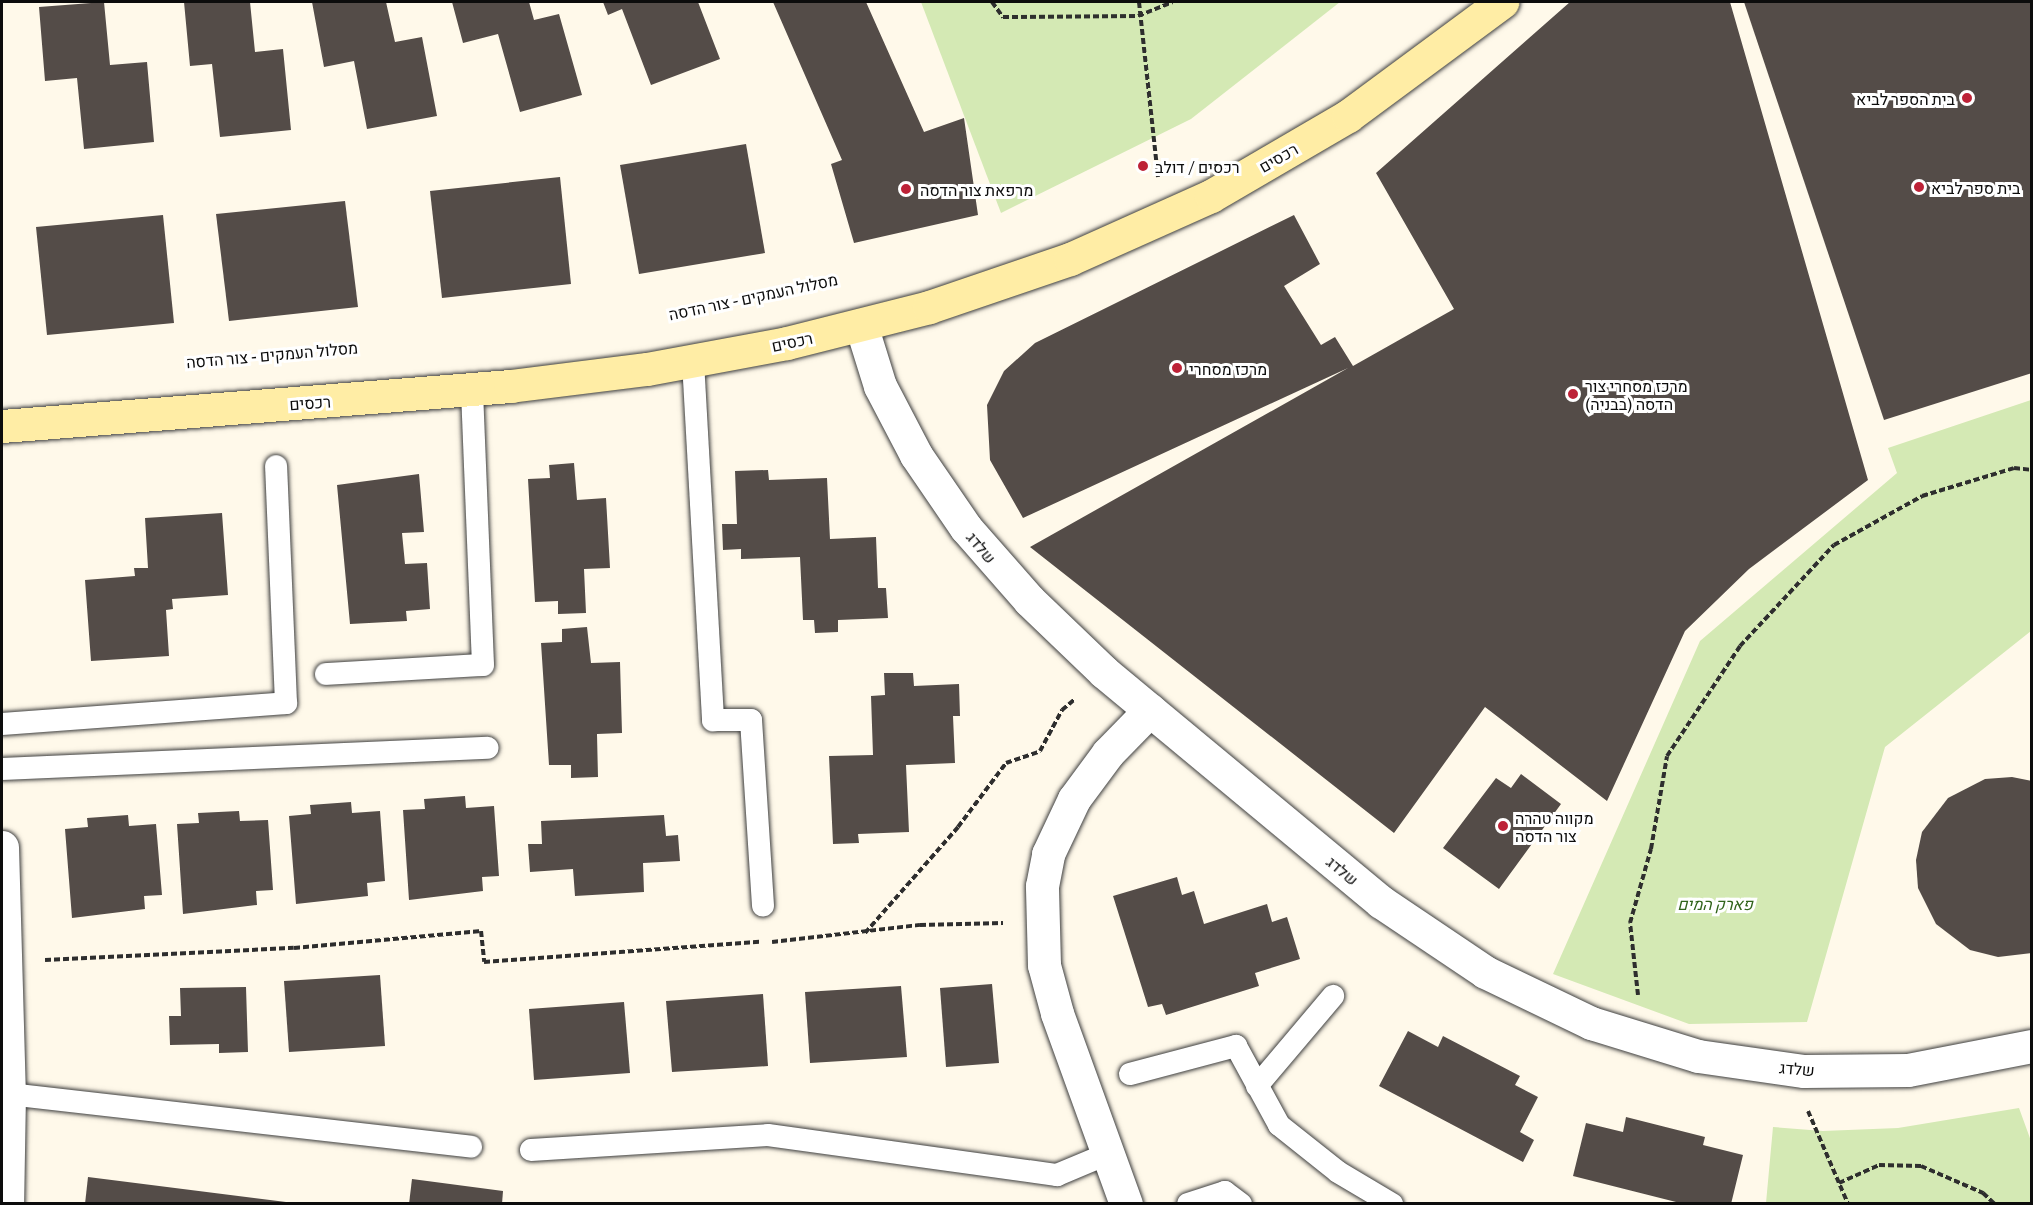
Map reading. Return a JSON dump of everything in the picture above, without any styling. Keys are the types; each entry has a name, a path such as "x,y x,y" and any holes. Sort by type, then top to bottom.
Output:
{"street":[{"name":"רכסים","path":"2,426 472,389 693,361 861,325 1070,259 1211,196 1348,117 1502,2"},
{"name":"שלדג","path":"861,325 896,420 939,491 996,564 1104,672 1381,902 1485,972 1591,1023 1698,1056 1789,1069 1908,1070 2031,1046"},
{"path":"1125,1203 1057,1013 1044,965 1041,922 1042,886 1059,825 1091,775 1150,710"},
{"path":"2,847 9,1094 7,1203"}],"lane":[{"path":"693,361 713,720 751,720 763,906"},
{"path":"326,674 483,665 472,389"},
{"path":"2,724 286,703 276,465"},
{"path":"2,769 488,748"},
{"path":"1257,1086 1333,996"},
{"path":"1130,1074 1236,1046 1279,1125 1338,1172 1392,1203"},
{"path":"9,1094 471,1147"},
{"path":"531,1150 768,1135 1057,1175 1107,1154"},
{"path":"1188,1203 1225,1192 1241,1203"}],"path":[{"path":"992,2 1003,17 1138,16 1172,2"},
{"path":"1139,2 1138,16 1158,177"},
{"path":"1148,181 1167,173"},
{"path":"1647,1040 1630,923 1650,849 1667,756 1740,646 1834,545 1922,496 2014,468 2031,470"},
{"path":"865,933 958,827 1006,763 1040,751 1062,710 1104,672"},
{"path":"4,972 481,932 484,962 865,933 920,925 1041,922"},
{"path":"1789,1069 1848,1203"},
{"path":"1839,1183 1879,1165 1921,1166 1983,1193 1995,1203"}],"green space":[{"path":"921,2 1340,2 1191,119 1001,213"},
{"name":"פארק המים","path":"2031,400 2031,631 1885,747 1807,1022 1689,1024 1553,974 1700,641 1897,473 1888,448"},
{"path":"2019,1108 2031,1141 2031,1203 1766,1203 1773,1127 1823,1131 1898,1128"}],"building":[{"path":"104,2 110,65 147,62 154,142 84,149 77,78 45,81 39,7"},
{"path":"184,2 250,2 255,52 283,49 291,130 220,137 212,64 190,66"},
{"path":"312,2 386,2 395,42 422,37 437,116 367,129 354,61 324,67"},
{"path":"452,2 529,2 534,20 559,14 582,95 520,112 498,34 463,43"},
{"path":"603,2 698,2 720,59 651,85 622,9 608,15"},
{"path":"773,2 866,2 924,132 964,118 978,215 854,243 831,164 842,160"},
{"name":"מרכז מסחרי צור הדסה (בבניה)","path":"1570,2 1730,2 1868,480 1749,569 1685,631 1607,801 1485,707 1394,833 1030,547 1348,368 1023,518 990,460 987,405 1004,371 1035,343 1294,215 1320,264 1284,286 1321,345 1335,337 1353,366 1454,309 1376,173"},
{"name":"בית ספר לביא","path":"1744,2 2032,2 2032,373 1884,420"},
{"path":"746,144 765,253 639,274 620,165"},
{"path":"560,177 571,284 442,298 430,191"},
{"path":"345,201 358,307 229,321 216,214"},
{"path":"163,215 174,323 47,335 36,227"},
{"path":"574,463 577,500 606,498 610,568 584,569 586,613 558,614 558,601 535,602 528,479 550,478 549,465"},
{"path":"768,470 769,480 827,478 830,539 876,537 878,588 886,588 888,618 838,620 838,632 815,633 814,620 803,620 800,557 741,559 741,549 723,550 722,524 737,524 735,471"},
{"path":"419,474 424,532 402,533 405,564 427,563 430,609 406,611 407,621 350,624 337,485"},
{"path":"222,513 228,595 172,599 173,609 166,610 169,656 91,661 85,580 135,576 134,568 148,568 145,518"},
{"path":"587,627 591,663 620,662 622,733 597,734 598,777 571,778 571,765 549,765 541,643 562,642 562,629"},
{"path":"884,673 913,673 914,686 959,684 960,716 953,716 955,763 906,765 909,832 858,834 859,843 833,844 829,756 873,755 871,696 885,695"},
{"name":"מקווה טהרה צור הדסה","path":"1521,774 1561,804 1499,889 1443,848 1496,778 1511,788"},
{"path":"2012,777 2032,781 2032,953 1998,957 1970,950 1936,924 1918,888 1916,860 1922,832 1948,798 1985,779"},
{"path":"465,796 466,808 494,806 499,876 482,877 483,891 409,900 403,810 425,809 424,799"},
{"path":"351,802 352,813 380,811 385,881 367,883 368,896 296,904 289,816 311,814 310,805"},
{"path":"239,811 240,821 268,820 273,890 256,891 257,905 183,914 177,824 199,823 198,813"},
{"path":"128,815 129,826 156,824 162,895 144,896 145,909 72,918 65,829 88,827 87,818"},
{"path":"664,815 666,836 678,835 680,861 643,863 644,892 575,896 573,869 530,872 528,844 542,844 541,821"},
{"path":"1177,877 1182,895 1194,891 1204,924 1267,904 1272,922 1287,917 1300,959 1255,973 1259,986 1166,1015 1162,1004 1148,1007 1113,896"},
{"path":"380,975 385,1046 289,1052 284,981"},
{"path":"992,984 999,1063 946,1067 940,988"},
{"path":"901,986 907,1057 810,1063 805,992"},
{"path":"246,987 248,1052 219,1053 219,1044 170,1045 169,1016 181,1016 180,988"},
{"path":"763,994 768,1066 672,1072 666,1001"},
{"path":"624,1002 630,1073 534,1080 529,1009"},
{"path":"1408,1031 1438,1047 1443,1036 1520,1076 1515,1085 1538,1097 1520,1132 1534,1140 1523,1162 1379,1086"},
{"path":"1626,1117 1705,1137 1703,1145 1743,1155 1731,1204 1684,1204 1573,1176 1586,1123 1623,1132"},
{"path":"88,1177 286,1202 286,1204 85,1204"},
{"path":"412,1179 503,1191 502,1204 409,1204"}],"place":[{"name":"בית הספר לביא","path":"1967,98"},
{"name":"רכסים / דולב","path":"1143,166"},
{"name":"בית ספר לביא","path":"1919,187"},
{"name":"מרפאת צור הדסה","path":"906,189"},
{"name":"מרכז מסחרי","path":"1177,368"},
{"name":"מרכז מסחרי צור הדסה (בבניה)","path":"1573,394"},
{"name":"מקווה טהרה צור הדסה","path":"1503,826"}]}
